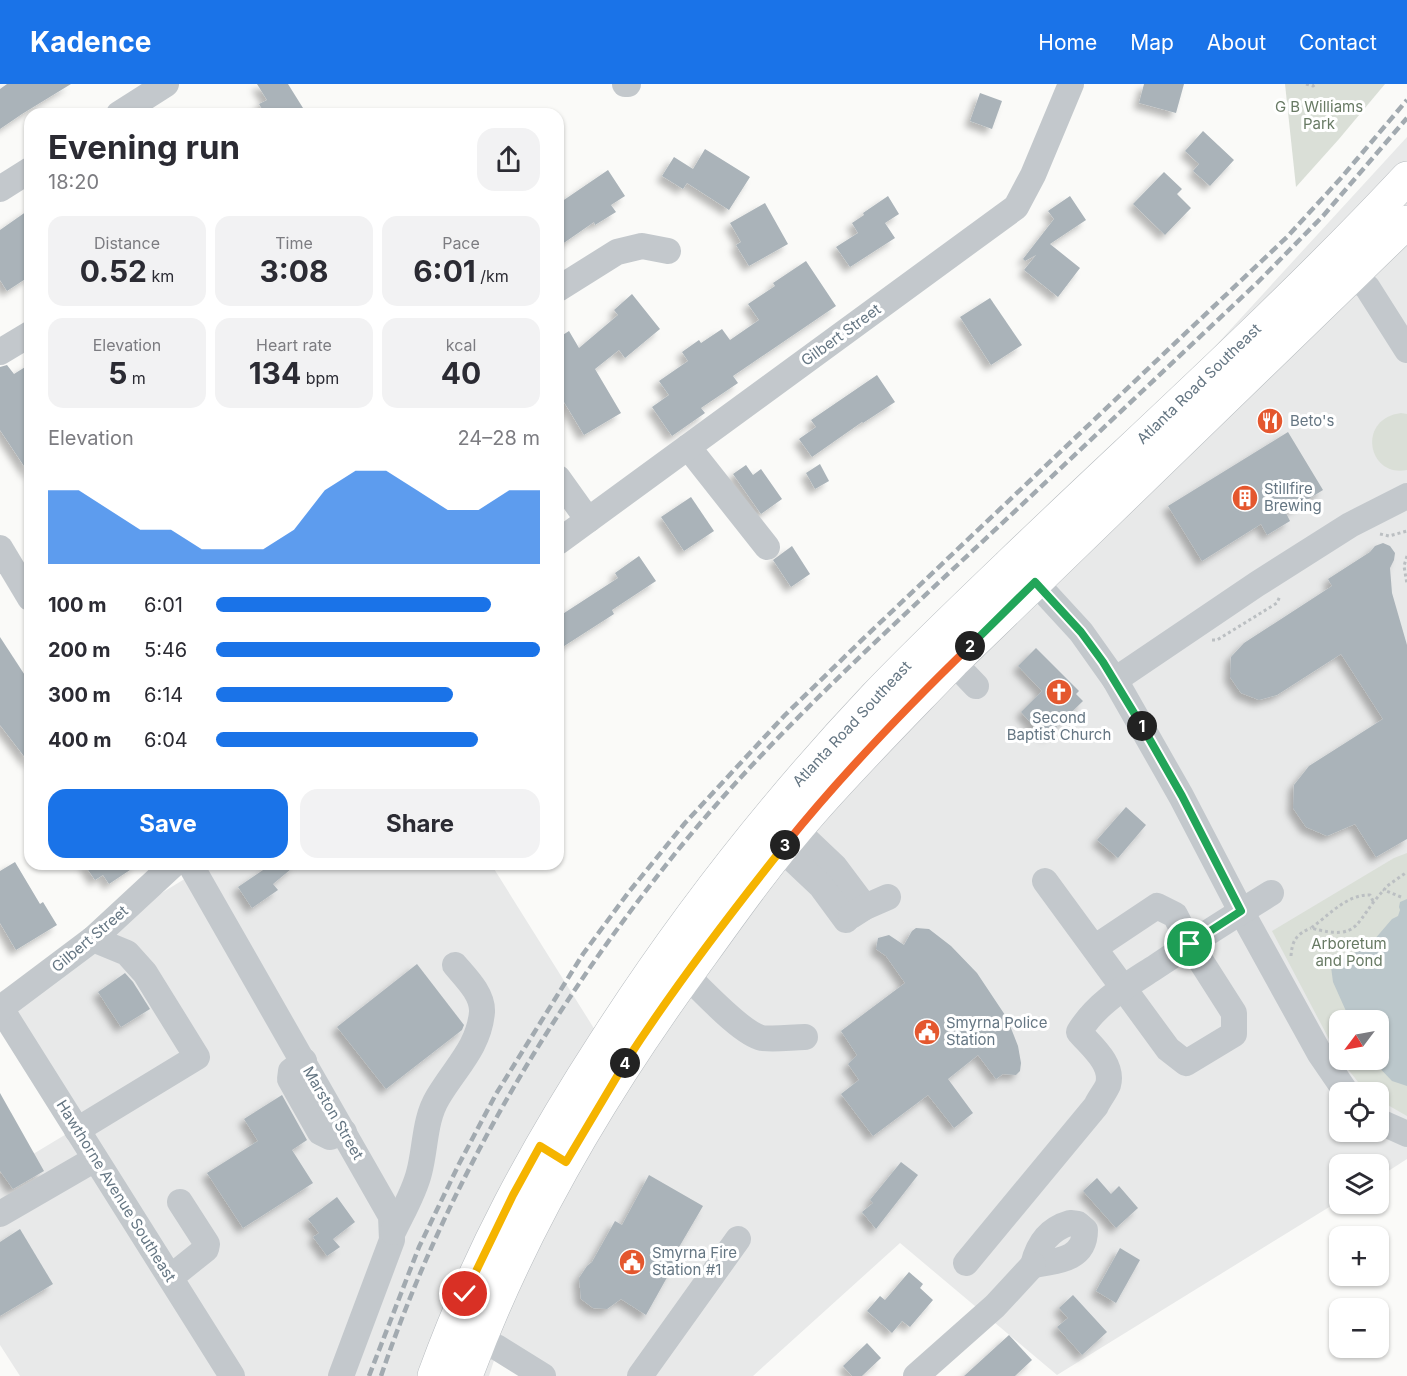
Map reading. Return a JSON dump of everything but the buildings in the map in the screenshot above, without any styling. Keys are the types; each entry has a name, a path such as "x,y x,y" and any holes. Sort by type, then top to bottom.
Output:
{"main road":[{"name":"Atlanta Road Southeast","path":"434,1376 465,1334 516,1255 580,1079 657,962 717,880 812,812 953,662 1025,571 1263,322 1407,178"},
{"name":"Atlanta Road Southeast","path":"553,1154 624,1065 732,912 779,836 791,790 876,696 1025,571 1353,277 1407,222"},
{"name":"Atlanta Road Southeast","path":"465,1334 466,1376"}],"street":[{"path":"128,108 166,84"},
{"name":"Gilbert Street","path":"564,538 1016,207 1033,175 1071,84"},
{"path":"0,189 24,174"},
{"path":"564,285 617,252 642,246 668,251"},
{"path":"1353,277 1367,287 1407,350"},
{"path":"0,352 24,337"},
{"path":"688,447 766,547"},
{"path":"564,486 588,520"},
{"path":"1115,680 1356,520 1407,496"},
{"path":"0,548 24,588"},
{"path":"1025,571 1081,632 1115,680 1182,796 1241,911 1320,1054 1339,1082"},
{"path":"953,662 976,686"},
{"path":"779,836 821,886 859,914"},
{"name":"Gilbert Street","path":"1,1007 93,939 168,870"},
{"name":"Marston Street","path":"193,870 388,1209 393,1232"},
{"path":"1045,881 1094,948 1124,988 1168,1049 1186,1063 1234,1034 1234,1013 1190,944 1175,915 1157,906 1094,948"},
{"path":"966,1263 1096,1106 1107,1086 1109,1074 1104,1061 1079,1032 1100,1005 1271,893"},
{"path":"77,1130 197,1057 145,973 127,953 93,939"},
{"path":"341,1376 393,1232 419,1174 427,1124 437,1098 469,1053 479,1032 482,1009 476,992 455,965"},
{"path":"686,975 753,1035 764,1038 805,1037"},
{"name":"Hawthorne Avenue Southeast","path":"1,1007 232,1376"},
{"path":"1389,1126 1407,1134"},
{"path":"0,1214 95,1159"},
{"path":"171,1277 206,1248 207,1244 180,1202"},
{"path":"640,1376 738,1239"},
{"path":"916,1376 995,1306 1033,1264"},
{"path":"465,1334 498,1348 543,1376"}],"path":[{"path":"1306,84 1316,84"},
{"path":"1407,556 1404,566 1407,584"},
{"path":"1311,928 1331,934 1346,933 1362,919 1387,886 1407,872"},
{"path":"1384,890 1401,897"},
{"path":"1291,958 1292,945 1298,934 1311,928 1342,904 1363,895 1370,895 1373,902"}],"shaded area":[{"path":"1407,137 1407,1159 1389,1171 1389,1154 1329,1154 1329,1207 1057,1375 900,1243 753,1376 549,1376 498,1348 489,1376 20,1376 0,1345 0,1174 78,1127 0,992 199,870 495,870 625,1078 700,880 1151,416"},
{"path":"1407,899 1407,1086 1392,1081 1382,1070 1389,1070 1389,1010 1346,1010 1333,982 1331,967 1347,956 1368,947 1392,919 1398,916 1400,902"}],"green space":[{"name":"G B Williams Park","path":"1285,84 1385,84 1296,187"},
{"path":"1401,413 1407,414 1407,470 1394,470 1383,465 1376,457 1372,447 1373,436 1377,426 1387,418"},
{"name":"Arboretum and Pond","path":"1407,853 1407,1116 1389,1106 1389,1082 1358,1082 1349,1070 1389,1070 1389,1010 1329,1010 1329,1039 1272,931 1394,858"}],"railway":[{"path":"369,1376 419,1247 496,1094 583,954 628,893 685,823 785,715 1287,237 1407,100"},
{"path":"381,1376 438,1234 471,1165 508,1097 547,1032 590,968 682,845 745,773 846,670 1258,282 1323,216 1407,118"}],"place":[{"name":"Beto's","path":"1270,421"},
{"name":"Stillfire Brewing","path":"1245,498"},
{"name":"Second Baptist Church","path":"1059,692"},
{"name":"Smyrna Police Station","path":"927,1032"},
{"name":"Smyrna Fire Station #1","path":"632,1262"}],"route":[{"path":"465,1294 513,1195 540,1146 566,1162 648,1027 732,912 812,812 897,719 1035,582 1081,632 1115,680 1182,796 1241,911 1190,944"}]}
